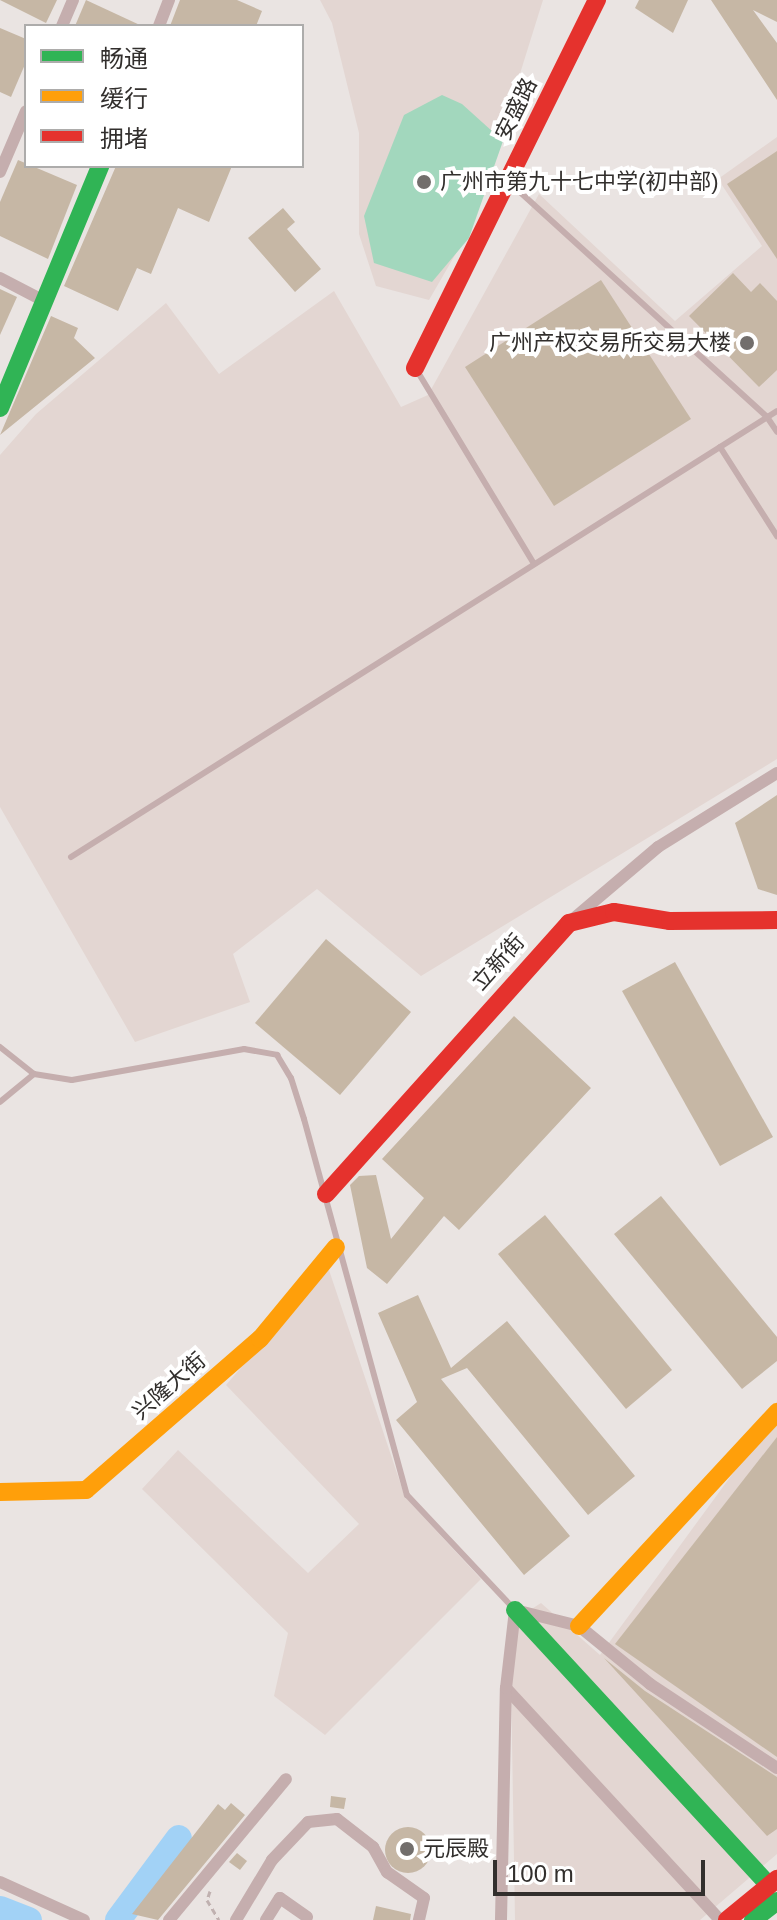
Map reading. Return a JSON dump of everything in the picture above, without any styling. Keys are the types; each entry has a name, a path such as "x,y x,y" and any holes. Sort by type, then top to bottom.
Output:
{"street":[{"path":"63,24 73,0"},
{"path":"160,24 169,0"},
{"name":"安盛路","path":"415,368 597,0"},
{"path":"0,172 24,116"},
{"path":"0,408 99,168"},
{"path":"0,278 44,301"},
{"path":"569,923 658,847 777,773"},
{"path":"569,923 614,912 670,921 777,920"},
{"name":"立新街","path":"326,1194 569,923"},
{"name":"兴隆大街","path":"0,1492 86,1490 260,1339 336,1247"},
{"path":"579,1626 777,1412"},
{"path":"515,1610 579,1626 650,1684 777,1768"},
{"path":"501,1920 506,1688 515,1610"},
{"path":"515,1610 774,1889"},
{"path":"506,1688 720,1920"},
{"path":"169,1920 286,1779"},
{"path":"236,1920 272,1860 308,1822 337,1819 373,1847 387,1872 424,1898 419,1920"},
{"path":"0,1882 84,1920"},
{"path":"727,1920 774,1889"},
{"path":"753,1920 774,1889"},
{"path":"266,1920 280,1898 307,1917"}],"lane":[{"path":"507,181 767,417 777,432"},
{"path":"415,368 534,564"},
{"path":"71,857 777,411"},
{"path":"720,447 777,536"},
{"path":"0,1047 34,1074 72,1080 244,1049 277,1055 291,1078 326,1194 336,1247 407,1495 515,1610"},
{"path":"0,1102 34,1074"}],"path":[{"path":"209,1870 207,1900 219,1920"}],"shaded area":[{"name":"广州市第九十七中学(初中部)","path":"320,0 543,0 473,224 429,300 376,286 359,234 359,133 332,23"},
{"path":"777,137 777,759 421,976 317,889 233,954 250,1002 135,1042 0,807 0,455 36,414 166,303 219,374 334,291 401,407 428,395 539,194 675,321 762,246 718,179"},
{"path":"328,1267 405,1497 481,1579 325,1735 274,1696 288,1633 142,1489 178,1450 308,1573 359,1524 226,1385"},
{"path":"777,1413 777,1854 700,1920 515,1920 510,1623 541,1603 600,1655"}],"green space":[{"path":"442,95 462,104 503,141 469,238 432,282 374,263 364,216 404,115"}],"building":[{"path":"0,0 57,0 46,23"},
{"path":"86,0 138,24 76,24"},
{"path":"180,0 237,0 262,11 257,24 171,24"},
{"path":"639,0 688,0 673,33 635,8"},
{"path":"711,0 777,0 777,22 753,10 777,43 777,100"},
{"path":"0,28 24,38 24,67 11,97 0,92"},
{"path":"777,151 777,259 727,184"},
{"path":"18,160 24,163 24,168 37,168 77,185 48,259 0,236 0,202"},
{"path":"115,168 231,168 209,222 178,208 151,274 137,268 118,311 64,286"},
{"path":"283,208 295,222 287,229 321,269 295,292 248,238"},
{"name":"广州产权交易所交易大楼","path":"733,273 751,292 760,283 777,301 777,370 759,387 689,316"},
{"path":"601,280 691,419 554,506 465,367"},
{"path":"0,289 17,297 0,335"},
{"path":"51,316 78,328 74,338 95,358 0,435"},
{"path":"777,795 777,895 758,889 735,823"},
{"path":"326,939 411,1012 340,1095 255,1023"},
{"path":"675,962 773,1137 720,1166 622,991"},
{"path":"514,1016 591,1088 459,1230 444,1216 387,1284 367,1268 350,1185 359,1176 376,1175 391,1239 424,1198 382,1159"},
{"path":"661,1196 777,1337 777,1361 742,1389 614,1234"},
{"path":"545,1215 672,1370 626,1409 498,1254"},
{"path":"418,1295 451,1368 507,1321 635,1476 588,1515 467,1368 441,1379 570,1536 524,1575 396,1420 417,1402 378,1313"},
{"path":"777,1437 777,1757 615,1644"},
{"path":"604,1658 645,1691 777,1777 777,1829 767,1836"},
{"path":"331,1796 346,1798 344,1809 330,1807"},
{"path":"231,1803 245,1815 158,1920 132,1914 218,1804 225,1810"},
{"name":"元辰殿","path":"408,1827 424,1834 431,1850 424,1866 408,1873 392,1866 385,1850 392,1834"},
{"path":"237,1853 247,1861 240,1870 229,1862"},
{"path":"376,1906 411,1914 410,1920 373,1920"}],"waterway":[{"path":"118,1920 179,1838"},
{"path":"0,1909 29,1920"}],"traffic: fast":[{"path":"0,408 99,168"},
{"path":"515,1610 769,1885"},
{"path":"753,1920 777,1901"}],"traffic: slow":[{"path":"0,1492 86,1490 260,1339 336,1247"},
{"path":"579,1626 777,1412"}],"traffic: jam":[{"path":"415,368 597,0"},
{"path":"326,1194 569,923 614,912 670,921 777,920"},
{"path":"727,1920 777,1879"}],"place":[{"name":"广州市第九十七中学(初中部)","path":"424,182"},
{"name":"广州产权交易所交易大楼","path":"747,343"},
{"name":"元辰殿","path":"407,1849"}]}
